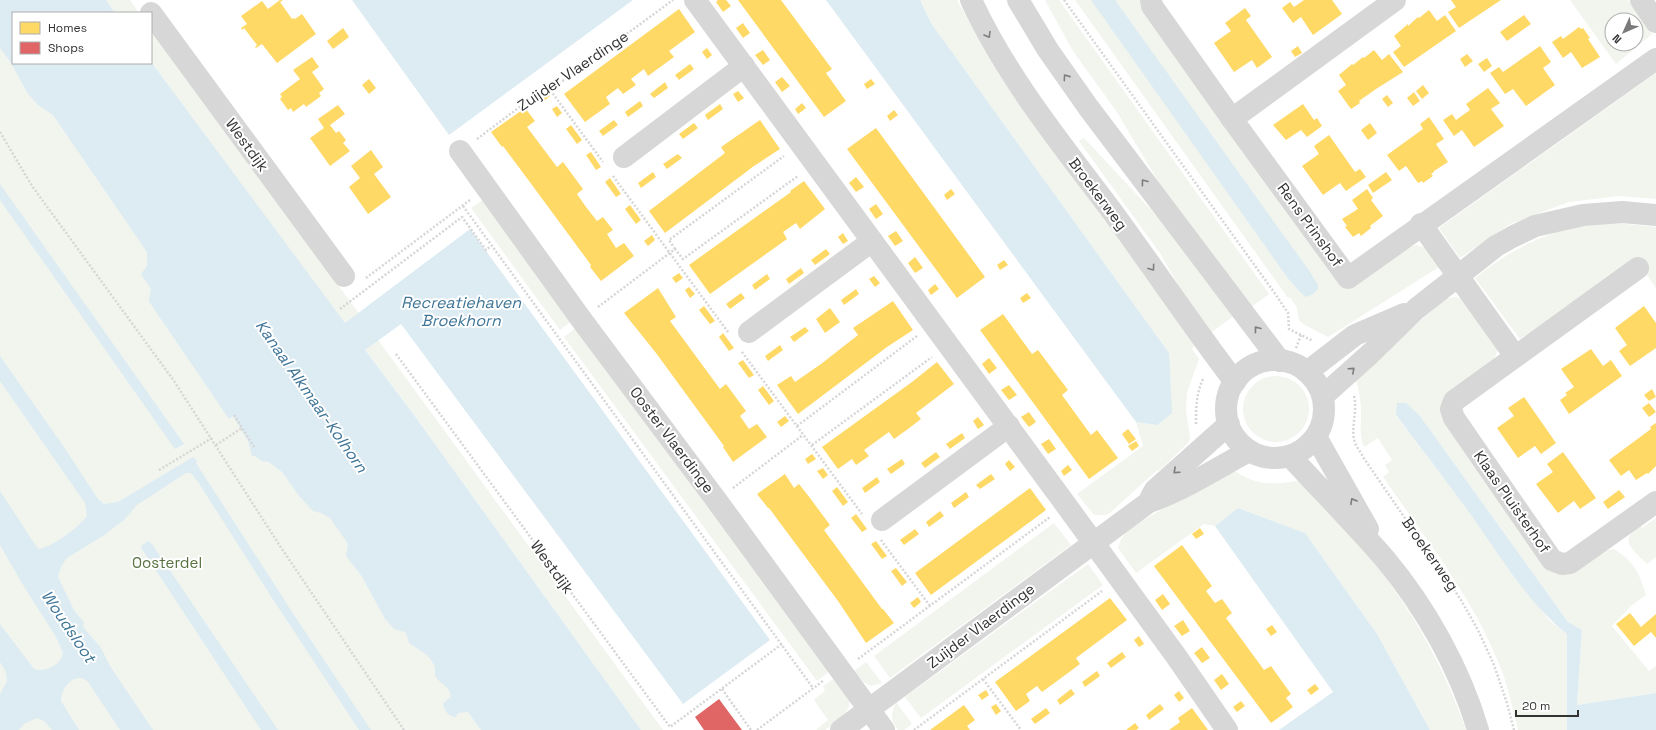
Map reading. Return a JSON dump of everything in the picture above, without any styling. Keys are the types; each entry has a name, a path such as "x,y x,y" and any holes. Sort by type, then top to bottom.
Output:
{"street":[{"name":"Westdijk","path":"141,0 150,12"},
{"path":"696,0 1094,543 1226,730"},
{"name":"Broekerweg","path":"971,0 981,23 1009,70 1043,120 1130,236 1235,382"},
{"path":"1018,0 1048,50 1074,88 1280,361"},
{"name":"Rens Prinshof","path":"1151,0 1152,6 1232,119 1348,278 1421,224 1656,59"},
{"path":"1232,119 1395,0"},
{"path":"1641,0 1656,22"},
{"name":"Westdijk","path":"152,14 344,276"},
{"path":"624,157 744,66"},
{"name":"Ooster Vlaerdinge","path":"460,151 581,319 722,508 884,730"},
{"path":"1323,396 1370,354 1416,309 1496,246 1512,237 1535,226 1583,215 1622,212 1656,215"},
{"path":"1421,224 1515,356"},
{"path":"749,332 872,241"},
{"name":"Klaas Pluisterhof","path":"1638,268 1454,401 1451,409 1454,418 1552,560 1562,564 1570,563 1656,502"},
{"path":"1307,372 1355,335 1416,309"},
{"path":"1270,361 1280,361 1294,364 1307,372 1316,381 1323,396 1324,410 1322,424 1316,437 1305,449 1290,456 1274,458 1259,456 1249,450 1235,437 1229,424 1226,410 1228,395 1241,374 1254,365 1270,361"},
{"name":"Zuijder Vlaerdinge","path":"1149,502 1155,490 1229,424"},
{"path":"882,520 1008,426"},
{"path":"1316,437 1386,559 1413,597 1436,635 1454,670 1474,716 1478,730"},
{"name":"Zuijder Vlaerdinge","path":"869,710 1149,502 1161,498 1249,450"},
{"path":"1290,456 1386,559"},
{"path":"841,730 869,710"}],"path":[{"name":"Zuijder Vlaerdinge","path":"492,127 548,87 557,85 673,0"},
{"path":"1064,0 1276,295 1288,313 1289,329 1301,335"},
{"path":"0,132 32,186 174,381 280,546 404,730"},
{"path":"802,144 669,240 675,249 683,259 816,163"},
{"name":"Ooster Vlaerdinge","path":"344,276 357,284 463,206 813,688"},
{"path":"340,309 462,217 486,250 492,246"},
{"path":"610,298 675,249"},
{"path":"797,426 933,324"},
{"path":"812,445 948,344"},
{"name":"Westdijk","path":"396,354 670,727 722,689"},
{"path":"1204,377 1198,390 1196,424 1205,445"},
{"name":"Broekerweg","path":"1354,395 1356,402 1354,429 1355,442 1363,457 1461,600 1478,630 1494,665 1507,703 1514,730"},
{"path":"234,415 254,447"},
{"path":"216,445 242,428"},
{"path":"746,479 803,435"},
{"path":"159,470 212,438"},
{"path":"871,649 1066,505"},
{"path":"914,730 1119,578"},
{"path":"751,730 722,689 782,644"},
{"path":"983,679 1021,730"},
{"path":"757,730 821,682"}],"green space":[{"path":"106,0 130,0 138,12 114,12"},
{"path":"920,0 957,0 993,64 1197,342 1192,349 1199,359 1187,392 1186,411 1190,438 1189,442 1161,469 1155,472 1106,515 1094,515 1077,494 1143,446 1136,422 1157,425 1169,353 931,23"},
{"path":"1045,0 1059,0 1269,294 1251,307 1165,193 1117,112 1073,51"},
{"path":"1075,0 1140,0 1330,272 1416,245 1427,248 1439,267 1328,337 1303,324 1299,320 1297,308 1290,297 1288,298"},
{"path":"1570,0 1628,0 1636,12 1604,12 1604,47"},
{"name":"Oosterdel","path":"0,22 12,64 25,64 487,730 0,730"},
{"path":"1644,23 1652,34 1644,41"},
{"path":"152,30 663,730 641,730 414,415 152,63"},
{"path":"1607,52 1630,52 1616,64"},
{"path":"1656,73 1656,199 1620,196 1569,202 1510,224 1460,258 1439,228"},
{"path":"1084,138 1167,227 1238,313 1209,334 1192,309 1160,253 1079,141"},
{"path":"484,199 572,321 560,330 471,208"},
{"path":"1616,223 1656,227 1656,288 1637,260 1520,339 1475,278 1510,253 1535,240 1581,226"},
{"path":"1454,297 1462,299 1498,349 1493,362 1451,390 1542,562 1614,549 1632,563 1641,580 1646,595 1632,605 1612,626 1649,671 1656,666 1656,693 1577,705 1582,630 1568,622 1420,416 1406,404 1398,403 1396,416 1549,620 1567,634 1567,730 1518,730 1502,671 1478,619 1432,547 1383,477 1389,472 1385,465 1392,460 1378,438 1364,447 1362,443 1360,400 1355,377 1441,303 1446,299"},
{"path":"577,327 830,671 817,681 564,337"},
{"path":"1276,376 1289,378 1304,391 1307,396 1309,409 1307,422 1294,437 1289,440 1276,442 1263,440 1248,427 1245,422 1243,409 1245,396 1258,381 1263,378"},
{"path":"1231,468 1247,478 1264,483 1281,483 1300,480 1351,536 1376,565 1409,611 1445,677 1466,730 1430,730 1377,634 1305,533 1238,508 1215,526 1204,524 1136,573 1118,548 1121,539 1129,529"},
{"path":"1656,518 1656,557 1647,564 1632,549 1629,540 1633,530 1640,524 1642,528"},
{"path":"1054,523 1071,545 890,678 874,656"},
{"path":"1088,564 1103,585 921,718 905,697"},
{"path":"866,662 882,683 871,686 862,681 854,671"},
{"path":"835,678 850,701 849,707 842,718 825,730 816,730 828,720 814,700 825,691 823,686"},
{"path":"896,702 912,724 904,730 898,730 893,720 892,713"}],"water":[{"path":"0,0 106,0 114,12 12,12 12,64 152,63 345,323 470,229 770,640 683,704 401,324 365,350 414,415 641,730 481,730 468,712 458,713 456,717 449,715 443,704 451,696 449,690 436,677 435,667 432,661 427,655 409,643 405,632 394,629 385,619 361,575 346,556 348,544 330,518 313,511 300,497 282,472 269,462 262,461 255,456 252,456 248,441 233,416 229,419 150,303 149,300 151,289 141,274 147,266 147,252 53,115 38,105 28,94 11,63 0,48"},
{"path":"352,0 633,0 449,135"},
{"path":"826,0 920,0 931,23 1169,353 1172,413 1157,425 1136,422"},
{"path":"1091,0 1115,0 1310,272 1318,285 1318,289 1313,294 1306,297 1287,277"},
{"path":"0,184 184,444 175,449 0,200"},
{"name":"Woudsloot","path":"0,356 64,447 98,499 104,504 118,502 193,457 197,461 196,463 298,621 371,730 359,730 198,482 191,473 186,473 137,505 123,521 106,534 67,558 61,567 58,577 75,612 84,622 83,627 101,648 110,666 153,730 120,730 88,682 79,678 74,679 66,686 61,701 79,730 52,730 44,721 37,718 24,724 19,730 0,730 0,694 7,681 6,672 0,662 0,624 34,669 43,670 52,667 59,661 63,653 56,637 0,545 0,491 39,549 66,536 87,516 85,503 0,381"},
{"path":"1397,403 1406,403 1420,416 1568,622 1582,630 1577,705 1656,693 1656,730 1567,730 1567,634 1539,608 1515,578 1462,502 1396,415"},
{"path":"1238,508 1305,533 1377,634 1430,730 1279,730 1333,692 1215,526"},
{"path":"148,541 152,544 278,730 261,730 142,549 141,546"}],"building: Homes":[{"path":"280,0 283,0 280,2 292,19 295,19 302,14 316,34 277,63 262,44 256,48 255,47 257,45 244,28 242,30 241,28 247,24 241,16 262,1 268,9"},
{"path":"718,0 726,0 731,6 723,12 716,2"},
{"path":"738,0 781,0 832,69 826,73 846,101 824,117"},
{"path":"1304,0 1332,0 1342,14 1313,35 1301,17 1293,23 1282,8 1290,2 1294,7"},
{"path":"1451,0 1501,0 1459,28 1448,12 1456,7"},
{"path":"1245,8 1251,16 1246,20 1272,57 1257,68 1252,60 1234,72 1214,43 1231,31 1225,23"},
{"path":"679,9 695,32 669,51 674,57 648,76 644,69 631,79 636,85 623,94 618,88 606,97 610,104 585,122 564,94"},
{"path":"1429,10 1437,21 1445,15 1456,31 1404,67 1393,52 1401,46 1394,36 1408,24 1408,26"},
{"path":"1524,15 1531,24 1507,41 1500,32"},
{"path":"743,23 750,33 743,38 736,28"},
{"path":"1579,27 1581,29 1583,28 1590,38 1588,39 1600,57 1582,68 1571,52 1563,58 1552,42 1561,36 1563,39"},
{"path":"343,28 349,37 333,49 327,41"},
{"path":"1298,46 1302,53 1295,57 1291,51"},
{"path":"1540,46 1551,62 1543,68 1555,85 1526,106 1513,89 1505,94 1490,73 1499,67 1503,72"},
{"path":"707,48 712,55 707,59 702,52"},
{"path":"763,50 770,60 763,65 755,55"},
{"path":"1374,50 1382,60 1389,54 1403,72 1359,101 1360,103 1351,109 1338,91 1346,85 1339,75 1352,64 1353,65 1363,57 1364,58"},
{"path":"1467,54 1473,61 1465,67 1460,59"},
{"path":"312,57 319,67 312,72 324,89 319,93 321,96 306,107 304,104 293,112 291,108 288,110 280,99 282,97 280,94 300,79 293,70"},
{"path":"1487,58 1492,66 1484,72 1478,64"},
{"path":"690,64 694,69 679,80 675,75"},
{"path":"782,77 790,86 782,92 775,82"},
{"path":"369,79 376,88 369,94 362,85"},
{"path":"871,79 875,84 867,89 864,84"},
{"path":"665,82 668,88 654,98 650,94"},
{"path":"1423,85 1429,93 1422,99 1416,91"},
{"path":"1488,88 1500,103 1491,109 1504,126 1474,147 1462,130 1454,136 1443,120 1452,114 1456,120 1470,110 1466,104"},
{"path":"738,91 744,98 738,102 733,94"},
{"path":"546,92 550,96 543,102 539,97"},
{"path":"1414,92 1420,101 1413,106 1407,98"},
{"path":"1387,95 1393,103 1388,107 1382,99"},
{"path":"640,101 643,106 628,117 625,112"},
{"path":"802,103 806,108 798,114 795,109"},
{"path":"720,104 723,109 708,120 705,115"},
{"path":"1303,104 1314,120 1317,118 1322,126 1307,137 1301,130 1286,140 1273,125"},
{"path":"338,105 345,114 330,125 336,133 339,131 346,140 343,143 350,151 330,166 310,138 324,128 318,119"},
{"path":"557,106 562,113 557,117 552,109"},
{"path":"525,108 535,121 527,127 557,167 563,162 583,189 577,194 597,221 603,217 613,230 607,234 616,248 624,243 634,256 601,281 590,267 591,265 532,185 491,132"},
{"path":"894,110 898,115 890,121 887,116"},
{"path":"1429,117 1444,139 1436,144 1448,162 1434,171 1431,174 1433,176 1423,183 1422,181 1418,183 1406,166 1399,171 1387,155 1423,129 1420,124"},
{"path":"614,120 618,125 603,136 599,131"},
{"path":"760,120 780,149 754,166 665,233 649,211 725,153 721,147"},
{"path":"694,123 698,128 683,139 679,134"},
{"path":"1370,123 1377,133 1368,140 1361,130"},
{"path":"571,125 582,140 577,144 566,129"},
{"path":"876,128 985,277 957,298 847,149"},
{"path":"1329,135 1355,172 1360,169 1366,177 1346,191 1340,183 1323,195 1302,166 1319,154 1314,146"},
{"path":"371,150 383,167 374,174 391,197 368,214 349,187 360,178 351,166"},
{"path":"591,152 601,167 596,170 586,155"},
{"path":"678,154 682,158 667,169 663,164"},
{"path":"653,172 656,177 641,188 638,183"},
{"path":"1386,172 1392,180 1373,193 1368,185"},
{"path":"856,177 864,187 856,192 849,183"},
{"path":"610,178 621,194 616,197 605,182"},
{"path":"804,181 825,209 800,229 796,223 783,232 787,239 710,294 689,265 791,192 790,191"},
{"path":"951,189 955,194 947,200 944,195"},
{"path":"1367,189 1373,198 1371,200 1383,216 1370,226 1371,228 1361,236 1359,233 1353,237 1345,227 1347,226 1342,219 1358,209 1352,200"},
{"path":"876,204 883,214 876,219 869,209"},
{"path":"630,205 641,220 636,224 625,209"},
{"path":"896,231 903,241 895,246 888,236"},
{"path":"843,233 848,241 843,244 838,237"},
{"path":"652,235 655,240 648,246 644,241"},
{"path":"826,249 830,254 815,265 811,260"},
{"path":"915,257 923,268 915,273 908,263"},
{"path":"1004,260 1008,265 1000,270 997,265"},
{"path":"801,268 804,273 789,284 786,279"},
{"path":"679,273 683,278 676,283 672,278"},
{"path":"767,274 770,279 755,290 752,285"},
{"path":"874,276 880,283 875,287 869,279"},
{"path":"935,284 939,289 931,295 928,290"},
{"path":"689,287 695,294 690,298 685,290"},
{"path":"658,288 676,317 670,321 720,389 726,384 746,411 740,416 749,429 757,424 767,437 733,462 723,447 724,446 656,353 624,313"},
{"path":"856,289 859,294 844,305 841,300"},
{"path":"741,293 745,298 730,309 726,304"},
{"path":"1027,293 1031,298 1023,303 1020,298"},
{"path":"893,301 913,330 887,347 798,414 777,385 791,376 795,382 821,364 858,335 853,328"},
{"path":"704,306 715,321 710,324 699,310"},
{"path":"1644,306 1656,323 1656,348 1630,366 1619,351 1627,345 1615,328"},
{"path":"830,308 840,322 825,333 816,319"},
{"path":"1003,314 1032,354 1038,350 1068,390 1062,395 1091,435 1097,430 1118,458 1089,479 980,330"},
{"path":"805,327 809,331 794,342 790,337"},
{"path":"723,333 734,348 729,351 719,337"},
{"path":"780,345 783,350 768,361 765,356"},
{"path":"1591,349 1603,366 1611,360 1622,376 1569,414 1560,400 1567,395 1565,393 1574,387 1561,369"},
{"path":"989,358 997,368 989,374 982,364"},
{"path":"743,360 754,375 749,378 738,363"},
{"path":"937,362 954,384 916,413 921,419 908,429 894,439 889,432 864,450 869,456 856,465 852,459 838,469 822,447 912,382"},
{"path":"1009,385 1017,395 1009,400 1001,390"},
{"path":"763,386 774,401 769,405 758,390"},
{"path":"1652,389 1656,397 1649,401 1644,395"},
{"path":"1524,397 1556,443 1541,454 1535,446 1518,458 1497,428 1514,416 1508,408"},
{"path":"1649,403 1656,412 1649,417 1642,408"},
{"path":"1029,412 1036,422 1029,427 1021,417"},
{"path":"785,416 789,421 781,427 777,422"},
{"path":"978,417 984,425 978,429 973,421"},
{"path":"1656,423 1656,466 1648,474 1647,473 1636,480 1629,470 1621,476 1609,460 1651,429 1650,427"},
{"path":"1128,429 1136,439 1129,444 1122,434"},
{"path":"962,433 965,438 950,449 946,444"},
{"path":"1049,439 1056,449 1048,454 1041,444"},
{"path":"1136,441 1139,446 1132,451 1128,446"},
{"path":"936,452 940,457 925,468 921,463"},
{"path":"1563,452 1596,498 1580,509 1574,501 1558,513 1536,484 1553,472 1547,464"},
{"path":"812,454 816,459 808,464 805,459"},
{"path":"902,459 905,464 891,474 887,469"},
{"path":"1009,460 1015,467 1010,471 1005,464"},
{"path":"1068,465 1072,470 1064,476 1061,471"},
{"path":"823,468 828,475 823,479 817,471"},
{"path":"785,474 794,488 799,484 830,525 824,530 894,623 866,643 838,601 757,494"},
{"path":"991,474 995,479 980,489 976,485"},
{"path":"877,477 880,482 865,493 862,488"},
{"path":"837,487 848,502 843,506 832,491"},
{"path":"1030,488 1046,510 931,595 915,573"},
{"path":"1619,490 1625,497 1608,509 1603,502"},
{"path":"966,492 969,497 954,508 951,503"},
{"path":"940,511 944,516 929,527 926,522"},
{"path":"856,514 867,529 862,532 851,518"},
{"path":"1200,528 1204,534 1196,539 1192,534"},
{"path":"915,529 919,534 904,545 900,540"},
{"path":"876,541 887,556 882,559 871,544"},
{"path":"1182,545 1212,586 1206,591 1215,603 1222,599 1232,613 1226,618 1264,670 1271,666 1291,694 1286,698 1293,707 1271,723 1154,566"},
{"path":"896,568 907,582 902,586 891,571"},
{"path":"1163,594 1170,604 1162,610 1155,600"},
{"path":"918,597 921,602 914,608 910,603"},
{"path":"1110,598 1127,620 1076,658 1080,664 1068,673 1042,692 1037,686 1026,694 1030,701 1016,711 995,682"},
{"path":"1630,613 1641,627 1656,614 1656,638 1651,632 1634,646 1616,624"},
{"path":"1183,620 1190,631 1182,636 1174,626"},
{"path":"1272,625 1277,632 1271,636 1266,629"},
{"path":"1139,636 1144,644 1139,647 1134,640"},
{"path":"1202,647 1210,658 1202,663 1194,653"},
{"path":"1122,652 1126,657 1111,668 1107,663"},
{"path":"1097,671 1100,676 1085,687 1082,682"},
{"path":"1222,674 1229,684 1221,690 1214,680"},
{"path":"1315,684 1319,689 1311,695 1307,690"},
{"path":"1071,689 1075,694 1060,705 1057,700"},
{"path":"986,690 989,695 982,700 978,695"},
{"path":"1179,691 1184,698 1179,702 1174,695"},
{"path":"1241,701 1245,706 1237,712 1233,707"},
{"path":"996,704 1001,711 996,715 991,707"},
{"path":"1160,704 1164,709 1149,720 1146,715"},
{"path":"964,705 975,720 967,726 970,730 930,730"},
{"path":"1046,708 1050,713 1035,724 1031,719"},
{"path":"1192,708 1208,730 1169,730 1180,722 1178,718"},
{"path":"1135,723 1139,728 1136,730 1126,730"}],"building: Shops":[{"path":"719,699 742,730 704,730 695,717"}],"water label":[{"name":"Recreatiehaven Broekhorn","path":"461,311"},
{"name":"Kanaal Alkmaar-Kolhorn","path":"312,396"}]}
